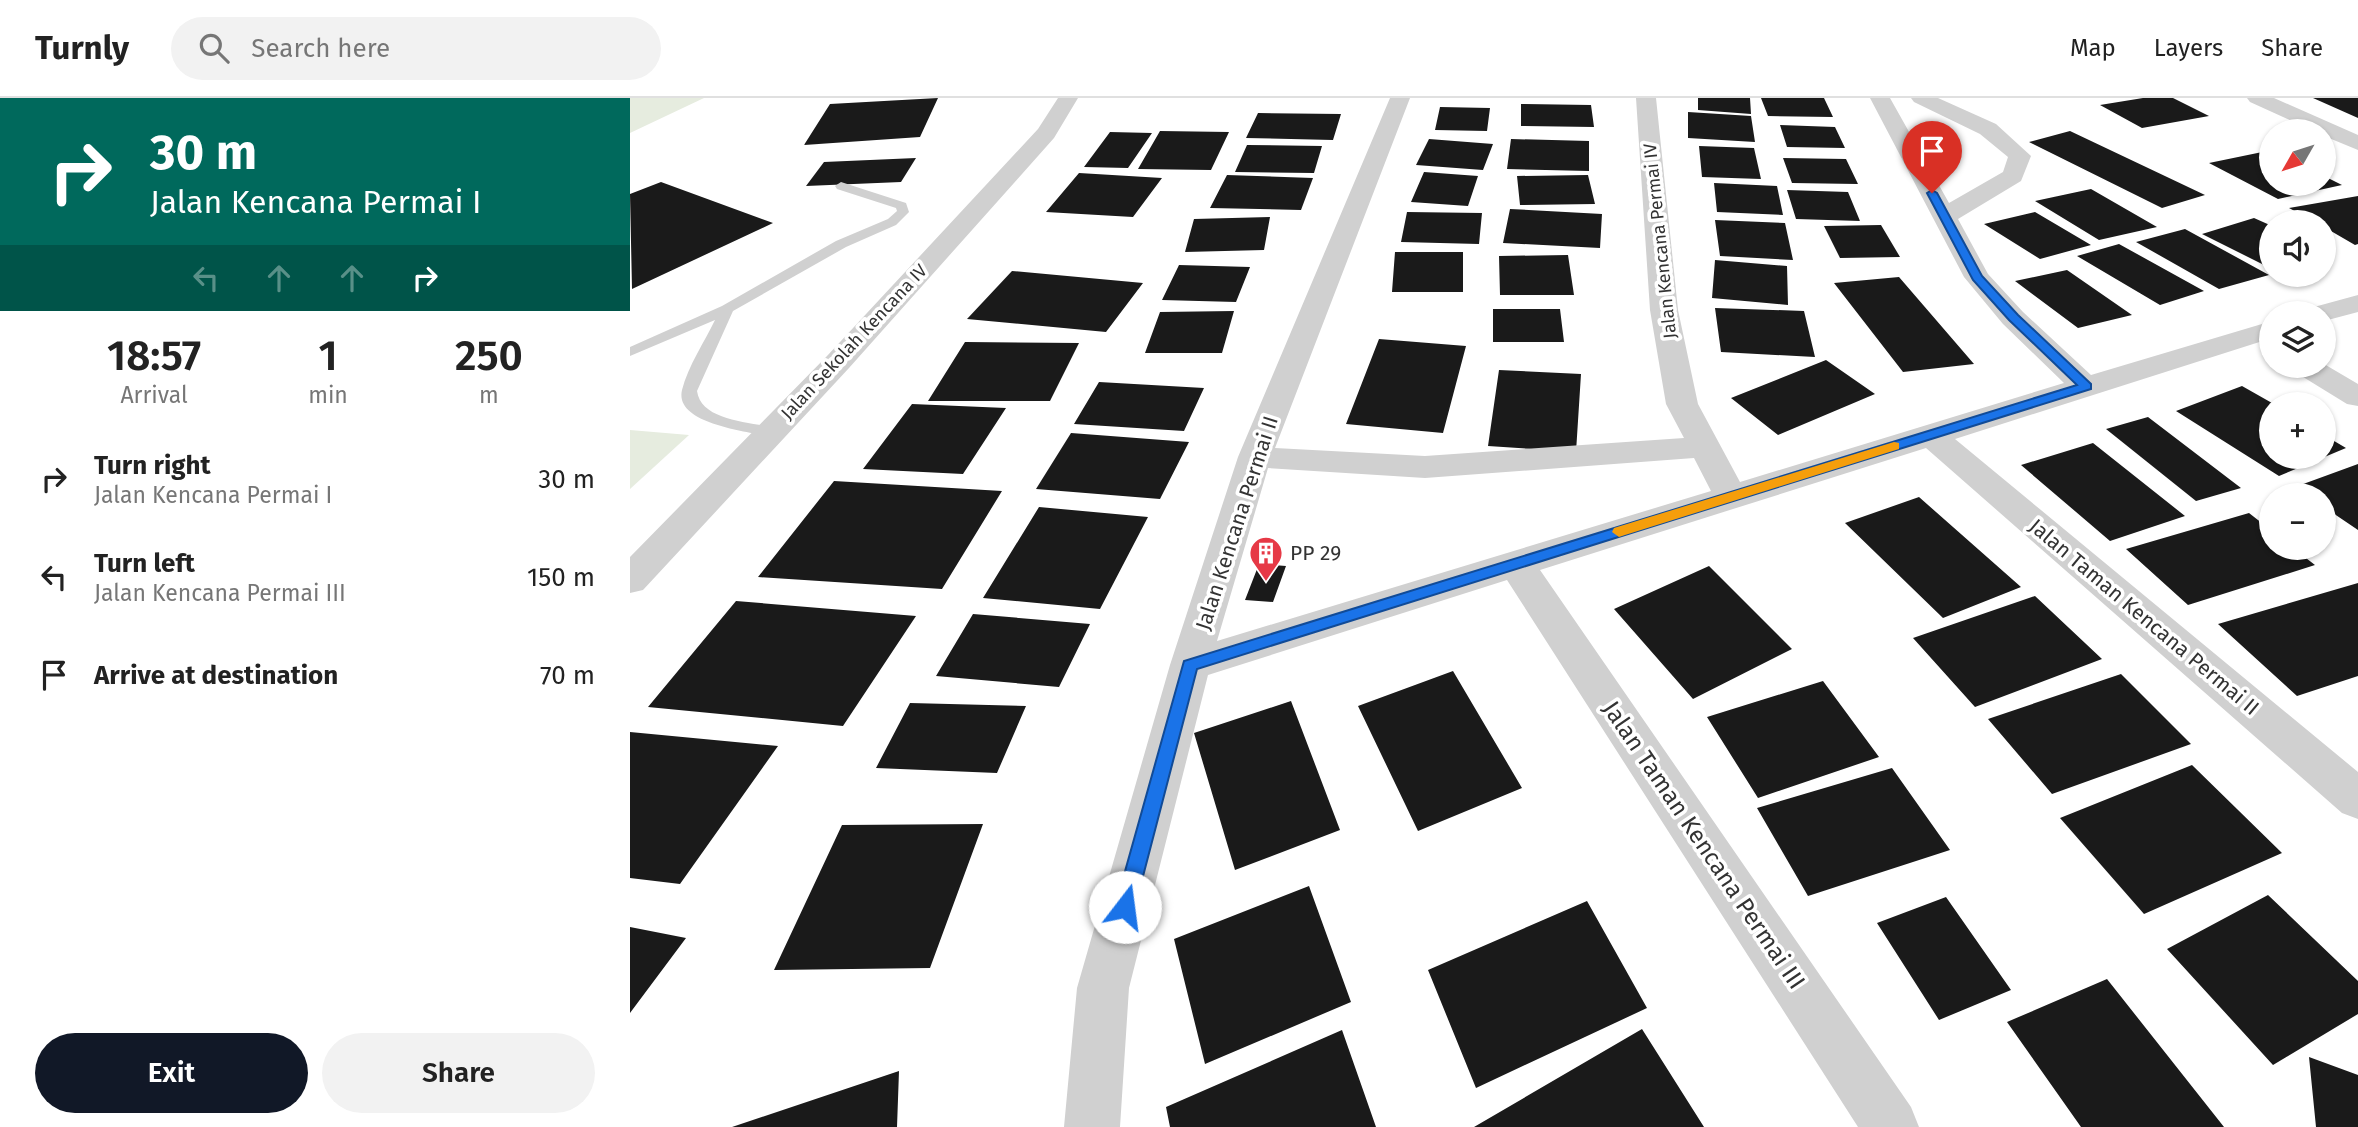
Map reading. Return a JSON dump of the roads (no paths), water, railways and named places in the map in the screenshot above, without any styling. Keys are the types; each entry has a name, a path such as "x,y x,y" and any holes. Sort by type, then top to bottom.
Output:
{"street":[{"name":"Jalan Sekolah Kencana IV","path":"630,580 1046,132 1068,98"},
{"name":"Jalan Kencana Permai II","path":"1092,1127 1103,988 1190,665 1255,457 1400,98"},
{"name":"Jalan Kencana Permai IV","path":"1646,98 1664,310 1682,404 1702,447 1731,497"},
{"path":"1880,98 1977,277 2013,318 2086,387"},
{"path":"1921,98 1988,130 2021,156 2013,176 1945,216"},
{"path":"2258,98 2358,143"},
{"path":"2336,309 2358,303"},
{"path":"1190,665 2086,387 2259,338"},
{"path":"2326,378 2358,397"},
{"name":"Jalan Taman Kencana Permai II","path":"1931,435 2358,799"},
{"path":"1255,457 1425,467 1702,447"},
{"name":"Jalan Taman Kencana Permai III","path":"1516,564 1891,1127"}],"lane":[{"path":"630,352 726,309 841,244 892,222 903,212 902,206 884,198 841,186"},
{"path":"726,309 690,391 691,405 702,415 770,432"}],"place":[{"name":"PP 29","path":"1266,583"}]}
